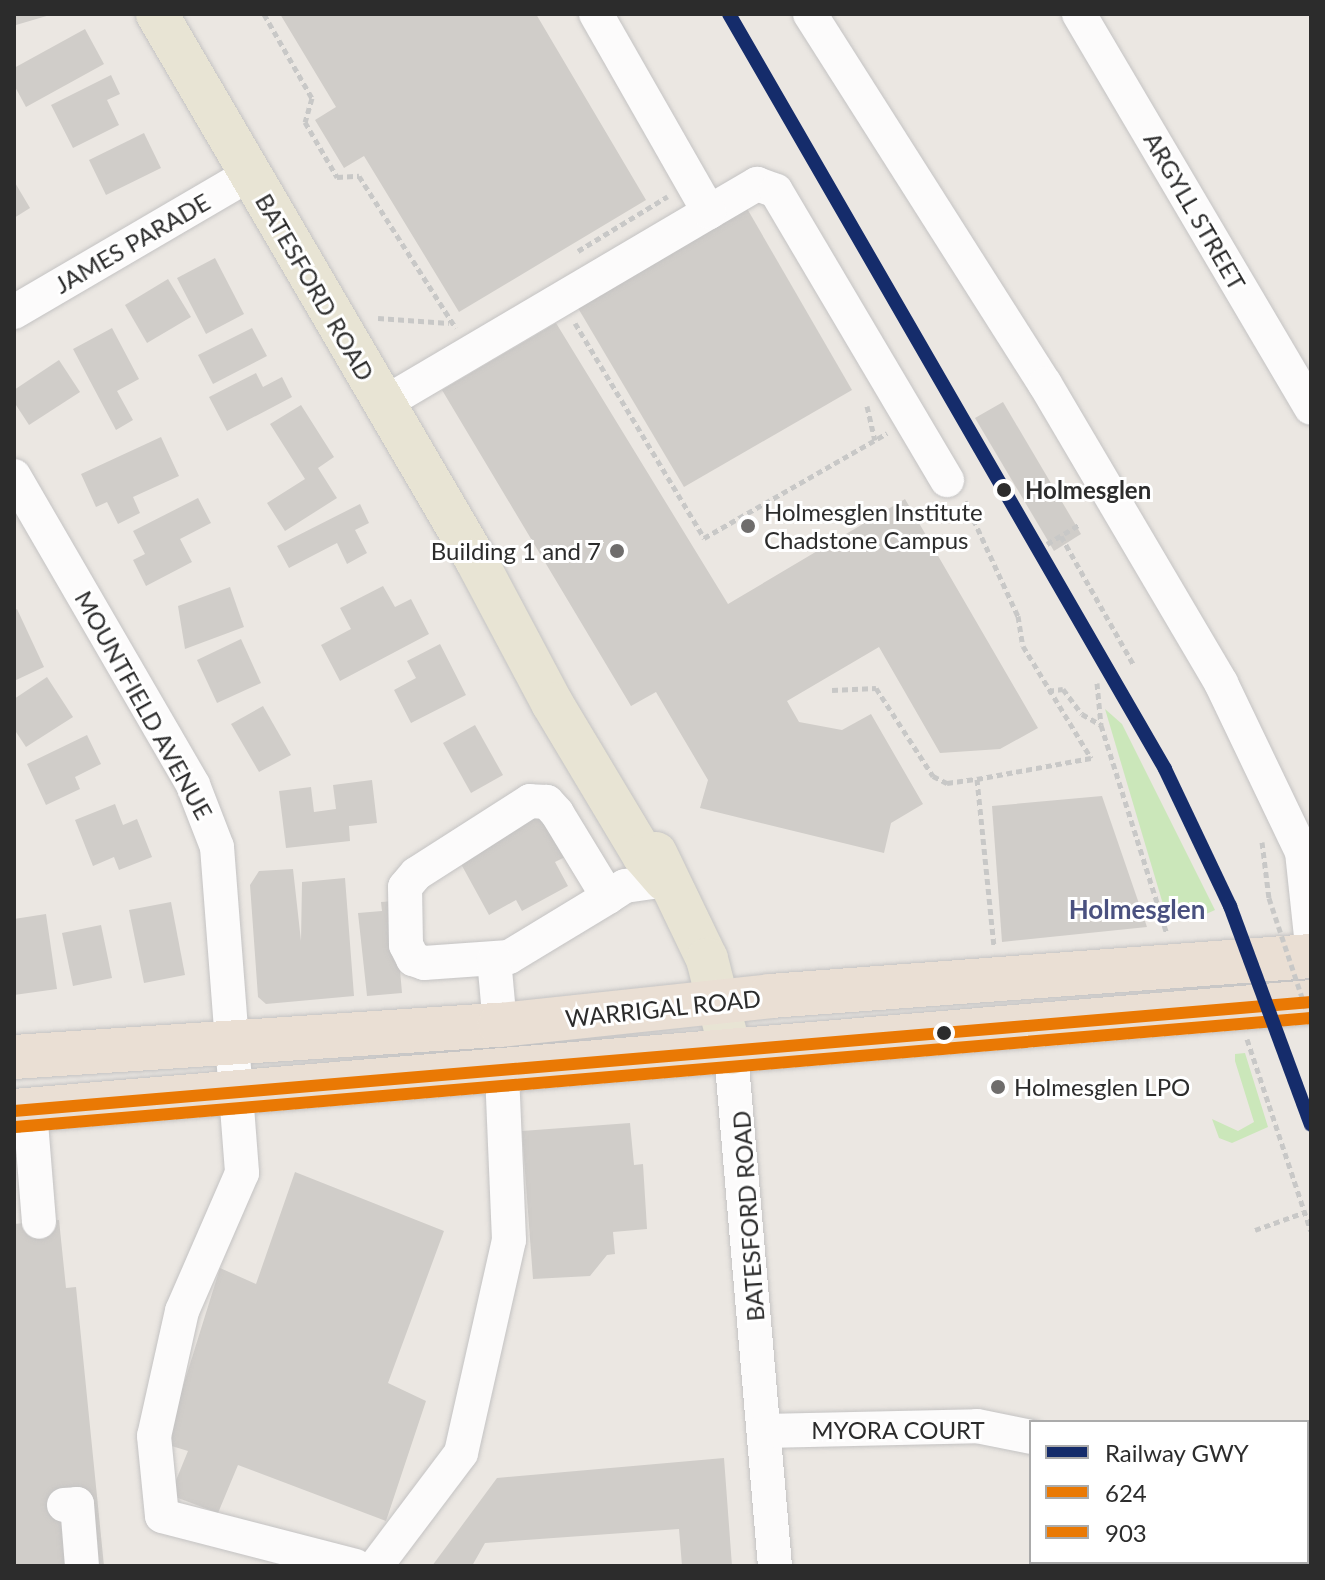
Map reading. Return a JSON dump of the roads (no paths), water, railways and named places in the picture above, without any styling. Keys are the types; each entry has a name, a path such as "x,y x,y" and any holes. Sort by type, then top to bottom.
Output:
{"highway":[{"name":"WARRIGAL ROAD","path":"14,1057 232,1039 500,1025 719,1002 1311,956"},
{"name":"WARRIGAL ROAD","path":"22,1110 1311,1002"}],"main road":[{"name":"BATESFORD ROAD","path":"157,14 476,560 552,703 643,855 665,880 703,949 731,1053"}],"street":[{"path":"596,14 709,212"},
{"path":"810,14 1045,384 1221,683 1302,852 1311,936"},
{"name":"ARGYLL STREET","path":"1079,14 1311,408"},
{"name":"JAMES PARADE","path":"14,312 250,174"},
{"path":"383,404 757,184 776,191 947,480"},
{"name":"MOUNTFIELD AVENUE","path":"14,476 205,806 220,870 242,1173 182,1311 154,1436 162,1516 356,1566"},
{"path":"608,897 547,802 530,801 426,867 405,887 406,945 413,959 440,962 509,957 608,897 625,886 665,880"},
{"path":"494,959 500,1025"},
{"name":"BATESFORD ROAD","path":"731,1053 775,1566"},
{"path":"376,1566 461,1453 509,1240 502,1070"},
{"path":"22,1110 39,1222"},
{"name":"MYORA COURT","path":"764,1431 977,1426 1029,1437"},
{"path":"64,1505 77,1504 82,1566"}],"rail line":[{"name":"GWY","path":"729,14 1165,769 1230,906 1311,1125"}],"place":[{"name":"Holmesglen","path":"1004,490"},
{"name":"Holmesglen Institute Chadstone Campus","path":"748,526"},
{"name":"Building 1 and 7","path":"617,551"},
{"name":"Holmesglen LPO","path":"998,1087"}],"district":[{"name":"Holmesglen","path":"1137,910"}]}
